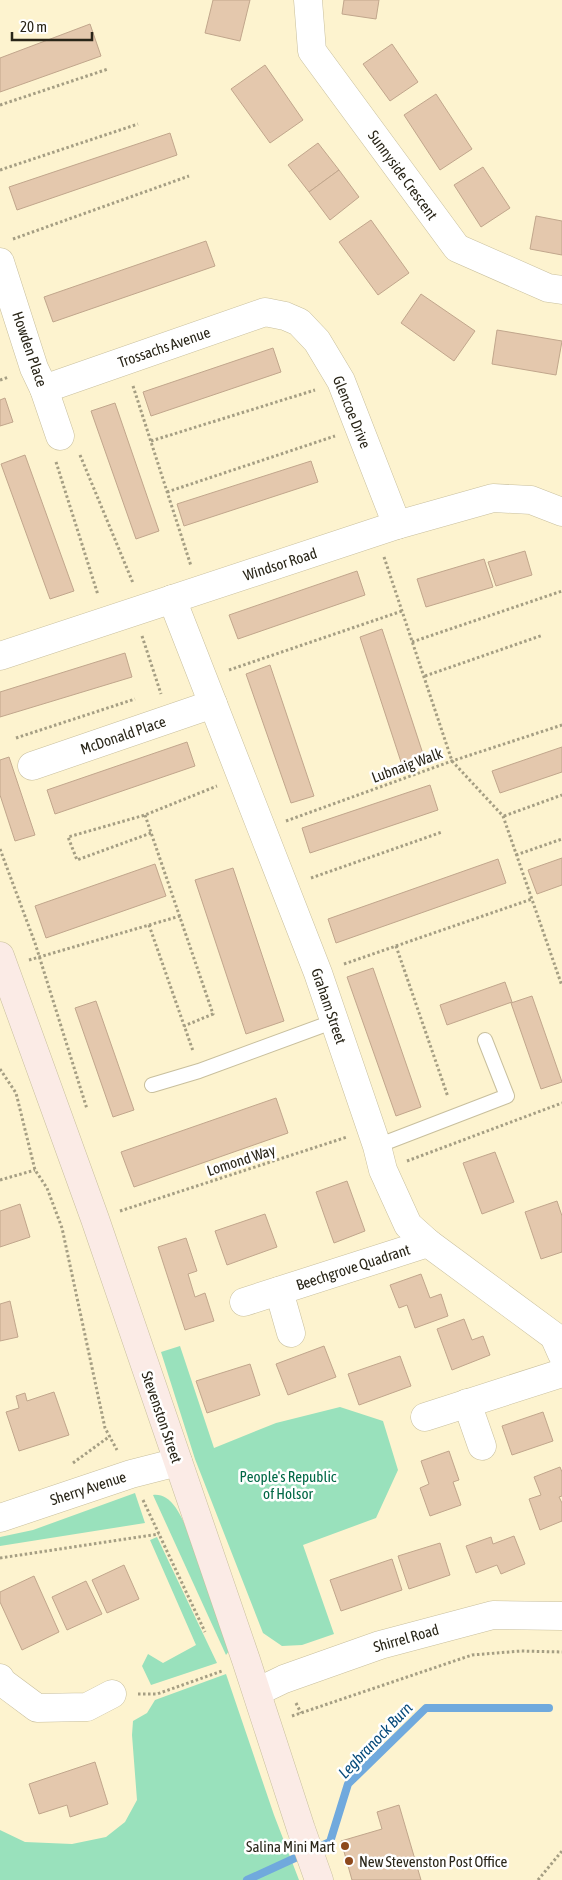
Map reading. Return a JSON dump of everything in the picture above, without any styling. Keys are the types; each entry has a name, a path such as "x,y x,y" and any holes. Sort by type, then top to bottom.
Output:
{"main road":[{"name":"Stevenston Street","path":"2,962 91,1210 319,1880"}],"street":[{"name":"Sunnyside Crescent","path":"308,0 312,51 457,248 548,288 562,290"},
{"name":"Howden Place","path":"4,251 34,368 44,389 60,436"},
{"name":"Trossachs Avenue","path":"44,389 265,312 285,316"},
{"name":"Glencoe Drive","path":"285,316 299,322 317,341 342,381 360,428 386,529"},
{"name":"Windsor Road","path":"0,656 386,529 493,498 531,500 562,512"},
{"name":"Graham Street","path":"172,599 318,973 377,1149 408,1225 428,1243 554,1336 562,1354"},
{"name":"McDonald Place","path":"32,766 213,704"},
{"name":"Beechgrove Quadrant","path":"244,1302 428,1243"},
{"name":"Beechgrove Quadrant","path":"279,1291 290,1333"},
{"path":"424,1417 562,1373"},
{"path":"467,1403 482,1446"},
{"name":"Sherry Avenue","path":"0,1518 131,1474 178,1462"},
{"name":"Shirrel Road","path":"256,1692 284,1679 380,1645 493,1615 562,1616"},
{"path":"0,1678 2,1682 37,1708 87,1707 112,1694"}],"lane":[{"path":"152,1085 199,1071 335,1021"},
{"path":"377,1149 507,1096 485,1040"}],"path":[{"path":"0,105 108,69"},
{"path":"0,170 138,124"},
{"path":"4,251 189,176"},
{"path":"125,360 199,590"},
{"path":"151,441 342,381"},
{"path":"167,492 360,428"},
{"path":"60,436 78,451 139,610 169,719"},
{"path":"60,436 56,461 106,621"},
{"path":"386,529 412,642 452,761 503,816 562,986"},
{"path":"412,642 562,591"},
{"path":"425,676 543,635"},
{"name":"Lubnaig Walk","path":"261,830 452,761 562,725"},
{"path":"151,833 77,860 68,837 145,815 241,777"},
{"path":"503,816 562,795"},
{"path":"145,815 213,1014 184,1026"},
{"path":"284,888 442,832"},
{"path":"516,855 562,839"},
{"path":"0,849 39,956 89,1117"},
{"path":"318,973 532,899"},
{"path":"2,962 39,956 180,916"},
{"path":"149,924 199,1071"},
{"path":"396,946 454,1116"},
{"path":"0,1069 16,1093 35,1170 47,1188 62,1228 106,1428 131,1474 207,1636"},
{"name":"Lomond Way","path":"116,1202 119,1212 562,1103"},
{"path":"0,1180 35,1170"},
{"path":"0,1558 159,1534"},
{"path":"301,1713 472,1656 521,1651 562,1652"},
{"path":"112,1694 157,1694 224,1670 219,1662"},
{"path":"538,1880 562,1851"}],"green space":[{"name":"People's Republic of Holsor","path":"180,1346 214,1448 276,1423 340,1407 383,1421 398,1470 376,1518 303,1545 334,1634 302,1645 282,1646 263,1633 195,1459 161,1352"},
{"path":"135,1493 145,1523 0,1546 0,1537 33,1530"},
{"path":"153,1495 159,1495 169,1500 177,1509 185,1525 229,1651 226,1655"},
{"path":"157,1537 217,1663 151,1685 142,1666 148,1654 163,1663 196,1645 150,1540"},
{"path":"226,1674 274,1815 299,1880 0,1880 0,1830 25,1842 72,1844 106,1837 125,1822 137,1800 132,1735 133,1721 147,1713 155,1700"}],"building":[{"path":"213,0 250,0 240,41 205,33"},
{"path":"344,0 379,0 376,19 342,14"},
{"path":"90,24 101,56 0,92 0,58"},
{"path":"392,44 418,82 390,101 363,64"},
{"path":"265,65 303,120 270,143 231,89"},
{"path":"436,94 472,149 440,170 404,115"},
{"path":"170,133 177,155 17,210 9,187"},
{"path":"318,143 339,170 309,192 288,165"},
{"path":"483,167 510,208 481,227 454,185"},
{"path":"339,170 359,197 330,220 309,192"},
{"path":"536,216 562,221 562,255 530,249"},
{"path":"371,220 409,273 378,295 339,242"},
{"path":"206,241 215,266 53,322 44,297"},
{"path":"421,294 475,331 454,361 401,323"},
{"path":"497,330 562,341 556,375 492,364"},
{"path":"273,348 281,372 151,416 143,392"},
{"path":"5,398 13,422 0,426 0,400"},
{"path":"115,403 159,531 136,539 91,411"},
{"path":"25,455 74,591 50,599 1,464"},
{"path":"311,461 318,482 184,526 177,504"},
{"path":"525,551 532,575 496,586 488,562"},
{"path":"484,559 493,587 426,607 417,579"},
{"path":"357,571 365,595 238,639 229,615"},
{"path":"382,629 424,757 402,765 360,637"},
{"path":"125,653 132,677 0,717 0,692"},
{"path":"270,665 314,796 291,803 246,674"},
{"path":"187,742 195,766 55,814 47,790"},
{"path":"562,747 562,772 500,793 492,771"},
{"path":"9,757 35,835 15,841 0,795 0,760"},
{"path":"430,785 438,810 310,853 302,828"},
{"path":"562,858 562,885 537,894 528,870"},
{"path":"498,859 506,883 336,943 328,919"},
{"path":"155,864 166,896 46,938 35,906"},
{"path":"233,868 284,1021 246,1034 195,880"},
{"path":"373,968 421,1107 396,1116 347,977"},
{"path":"505,982 512,1002 447,1025 440,1005"},
{"path":"532,996 562,1082 541,1089 511,1003"},
{"path":"96,1001 134,1110 113,1117 75,1008"},
{"path":"276,1098 288,1133 134,1187 121,1152"},
{"path":"495,1152 514,1202 482,1214 463,1163"},
{"path":"347,1181 365,1231 334,1243 316,1192"},
{"path":"557,1201 562,1216 562,1252 541,1259 525,1212"},
{"path":"20,1204 30,1237 0,1247 0,1211"},
{"path":"265,1214 277,1247 227,1265 215,1231"},
{"path":"186,1238 197,1271 188,1274 195,1297 205,1293 214,1321 185,1330 158,1247"},
{"path":"421,1274 430,1298 441,1294 448,1316 415,1328 407,1305 399,1308 390,1285"},
{"path":"10,1301 18,1337 0,1341 0,1304"},
{"path":"464,1319 472,1340 483,1336 490,1355 452,1370 437,1329"},
{"path":"324,1346 336,1377 288,1395 276,1364"},
{"path":"400,1356 411,1386 359,1405 348,1374"},
{"path":"250,1364 260,1395 207,1413 196,1381"},
{"path":"54,1392 69,1435 19,1451 6,1412 19,1408 16,1396 25,1393 27,1401"},
{"path":"543,1412 553,1441 512,1455 502,1426"},
{"path":"449,1451 459,1480 453,1482 461,1505 430,1516 420,1488 429,1484 421,1461"},
{"path":"560,1467 562,1472 562,1496 559,1497 562,1503 562,1521 540,1530 529,1499 541,1495 534,1477"},
{"path":"514,1536 525,1564 501,1574 497,1565 476,1573 466,1546 491,1537 493,1544"},
{"path":"440,1543 450,1575 409,1589 398,1556"},
{"path":"392,1559 402,1590 341,1611 330,1580"},
{"path":"124,1565 139,1599 107,1613 92,1580"},
{"path":"34,1576 59,1632 22,1650 0,1602 0,1592"},
{"path":"86,1581 102,1614 67,1630 52,1597"},
{"path":"95,1762 108,1804 70,1817 67,1805 39,1814 29,1784"},
{"path":"399,1805 421,1880 352,1880 341,1841 382,1829 377,1812"}],"waterway":[{"name":"Legbranock Burn","path":"247,1880 330,1842 348,1784 426,1708 549,1708"}],"place":[{"name":"Salina Mini Mart","path":"345,1846"},
{"name":"New Stevenston Post Office","path":"349,1861"}]}
